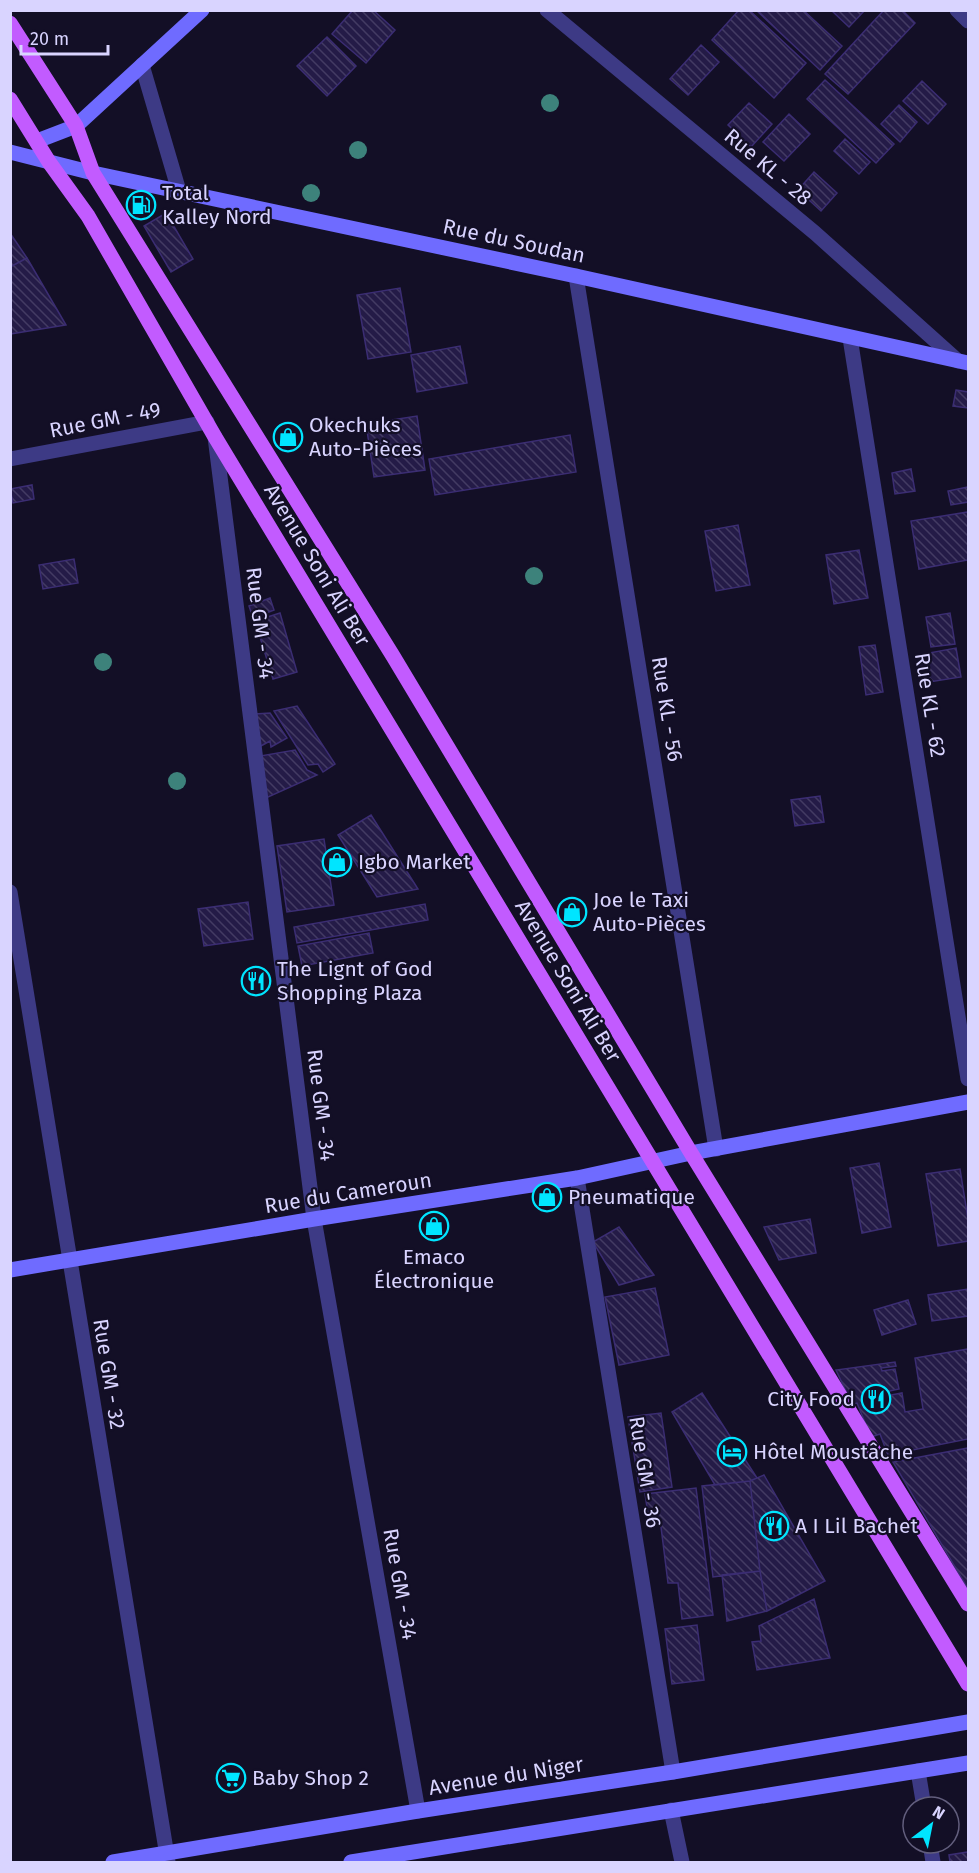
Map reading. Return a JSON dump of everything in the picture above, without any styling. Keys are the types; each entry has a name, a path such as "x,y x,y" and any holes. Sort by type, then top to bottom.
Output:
{"main road":[{"path":"10,23 76,126"},
{"path":"10,99 49,162"},
{"name":"Avenue Soni Ali Ber","path":"76,126 93,173 399,666 691,1153 969,1604"},
{"name":"Avenue Soni Ali Ber","path":"49,162 88,216 215,437 969,1684"}],"street":[{"path":"37,141 76,126 202,10"},
{"name":"Rue KL - 28","path":"547,10 816,233 963,362"},
{"path":"957,10 969,21"},
{"path":"142,65 178,191"},
{"name":"Rue du Soudan","path":"10,152 93,173 576,276 963,362"},
{"name":"Rue KL - 56","path":"576,276 716,1149"},
{"name":"Rue KL - 62","path":"850,338 969,1079"},
{"name":"Rue GM - 49","path":"10,459 207,422"},
{"name":"Rue GM - 34","path":"215,437 314,1219 418,1811"},
{"name":"Rue GM - 32","path":"10,892 167,1858"},
{"name":"Rue du Cameroun","path":"10,1270 577,1178 691,1153 969,1102"},
{"name":"Rue GM - 36","path":"577,1178 673,1772"},
{"name":"Avenue du Niger","path":"113,1863 167,1858 418,1811 673,1772 969,1722"},
{"path":"351,1863 426,1857 671,1810 969,1763"},
{"path":"918,1771 922,1795"},
{"path":"671,1810 682,1863"}],"building":[{"path":"353,10 373,10 395,30 366,63 332,34"},
{"path":"739,10 749,10 806,63 774,98 712,40"},
{"path":"756,10 803,10 842,46 820,70"},
{"path":"831,10 865,10 849,27"},
{"path":"884,10 902,10 915,23 848,94 825,74"},
{"path":"327,37 356,66 327,96 297,66"},
{"path":"701,45 719,62 688,95 670,79"},
{"path":"825,80 894,144 876,163 807,99"},
{"path":"922,81 946,104 928,124 903,101"},
{"path":"749,103 772,124 751,147 728,125"},
{"path":"899,105 917,122 900,142 881,124"},
{"path":"789,114 810,134 784,161 763,142"},
{"path":"845,139 870,162 859,174 834,151"},
{"path":"814,172 837,193 821,211 798,190"},
{"path":"166,213 193,259 171,272 144,226"},
{"path":"10,233 27,258 10,267"},
{"path":"27,258 66,325 10,334 10,267"},
{"path":"400,288 411,352 368,359 357,295"},
{"path":"460,346 467,383 417,392 411,355"},
{"path":"956,390 968,392 968,408 953,406"},
{"path":"417,416 425,470 374,477 366,424"},
{"path":"570,435 576,472 435,495 429,459"},
{"path":"911,469 915,491 895,494 892,473"},
{"path":"32,485 34,499 13,503 10,489"},
{"path":"968,487 968,502 951,505 948,491"},
{"path":"968,512 968,560 919,569 911,521"},
{"path":"738,525 750,585 716,591 705,531"},
{"path":"859,550 868,598 834,604 826,555"},
{"path":"74,559 78,583 43,589 39,565"},
{"path":"270,598 274,610 253,618 249,606"},
{"path":"280,613 297,672 273,679 255,621"},
{"path":"950,613 955,644 931,647 926,617"},
{"path":"875,645 883,692 866,695 859,647"},
{"path":"956,648 961,677 923,683 918,655"},
{"path":"297,706 335,764 323,772 318,764 308,765 274,711"},
{"path":"270,713 287,738 271,747 270,741 259,747 255,714"},
{"path":"295,750 307,770 317,775 266,798 260,756"},
{"path":"820,796 824,822 795,826 791,800"},
{"path":"371,815 418,889 377,897 338,835"},
{"path":"324,839 334,905 287,912 277,846"},
{"path":"248,902 253,939 204,946 198,909"},
{"path":"425,904 428,920 297,943 294,927"},
{"path":"369,933 373,953 302,966 298,946"},
{"path":"879,1163 891,1227 862,1233 850,1168"},
{"path":"960,1169 968,1219 968,1241 938,1246 926,1174"},
{"path":"810,1219 816,1253 779,1260 764,1227"},
{"path":"619,1227 654,1275 619,1285 593,1242"},
{"path":"655,1288 669,1355 619,1365 605,1297"},
{"path":"968,1289 968,1316 932,1321 928,1295"},
{"path":"908,1300 916,1324 882,1335 874,1310"},
{"name":"City Food","path":"968,1349 968,1439 888,1455 880,1434 871,1437 857,1403 852,1404 836,1370 895,1362 896,1366 881,1368 882,1371 895,1369 899,1389 885,1392 886,1396 902,1393 905,1412 923,1409 915,1358"},
{"path":"702,1393 757,1478 750,1481 715,1485 672,1412"},
{"path":"661,1413 672,1487 640,1492 628,1417"},
{"path":"968,1448 968,1589 893,1462"},
{"name":"A I Lil Bachet","path":"764,1475 825,1581 767,1611 750,1481"},
{"path":"750,1481 760,1571 713,1577 702,1486"},
{"path":"696,1488 713,1615 682,1619 678,1583 668,1583 660,1519 649,1521 645,1494"},
{"path":"760,1571 767,1611 727,1621 722,1575"},
{"path":"814,1599 830,1658 757,1670 752,1642 761,1641 759,1626"},
{"path":"697,1625 704,1680 672,1684 665,1629"},
{"path":"968,1852 968,1862 950,1862 949,1855 961,1855"}],"place":[{"name":"Total Kalley Nord","path":"141,205"},
{"name":"Okechuks Auto-Pièces","path":"288,437"},
{"name":"Igbo Market","path":"337,862"},
{"name":"Joe le Taxi Auto-Pièces","path":"572,912"},
{"name":"The Lignt of God Shopping Plaza","path":"256,981"},
{"name":"Pneumatique","path":"547,1197"},
{"name":"Emaco Électronique","path":"434,1226"},
{"name":"City Food","path":"876,1399"},
{"name":"Hôtel Moustâche","path":"732,1452"},
{"name":"A I Lil Bachet","path":"774,1526"},
{"name":"Baby Shop 2","path":"231,1778"}]}
